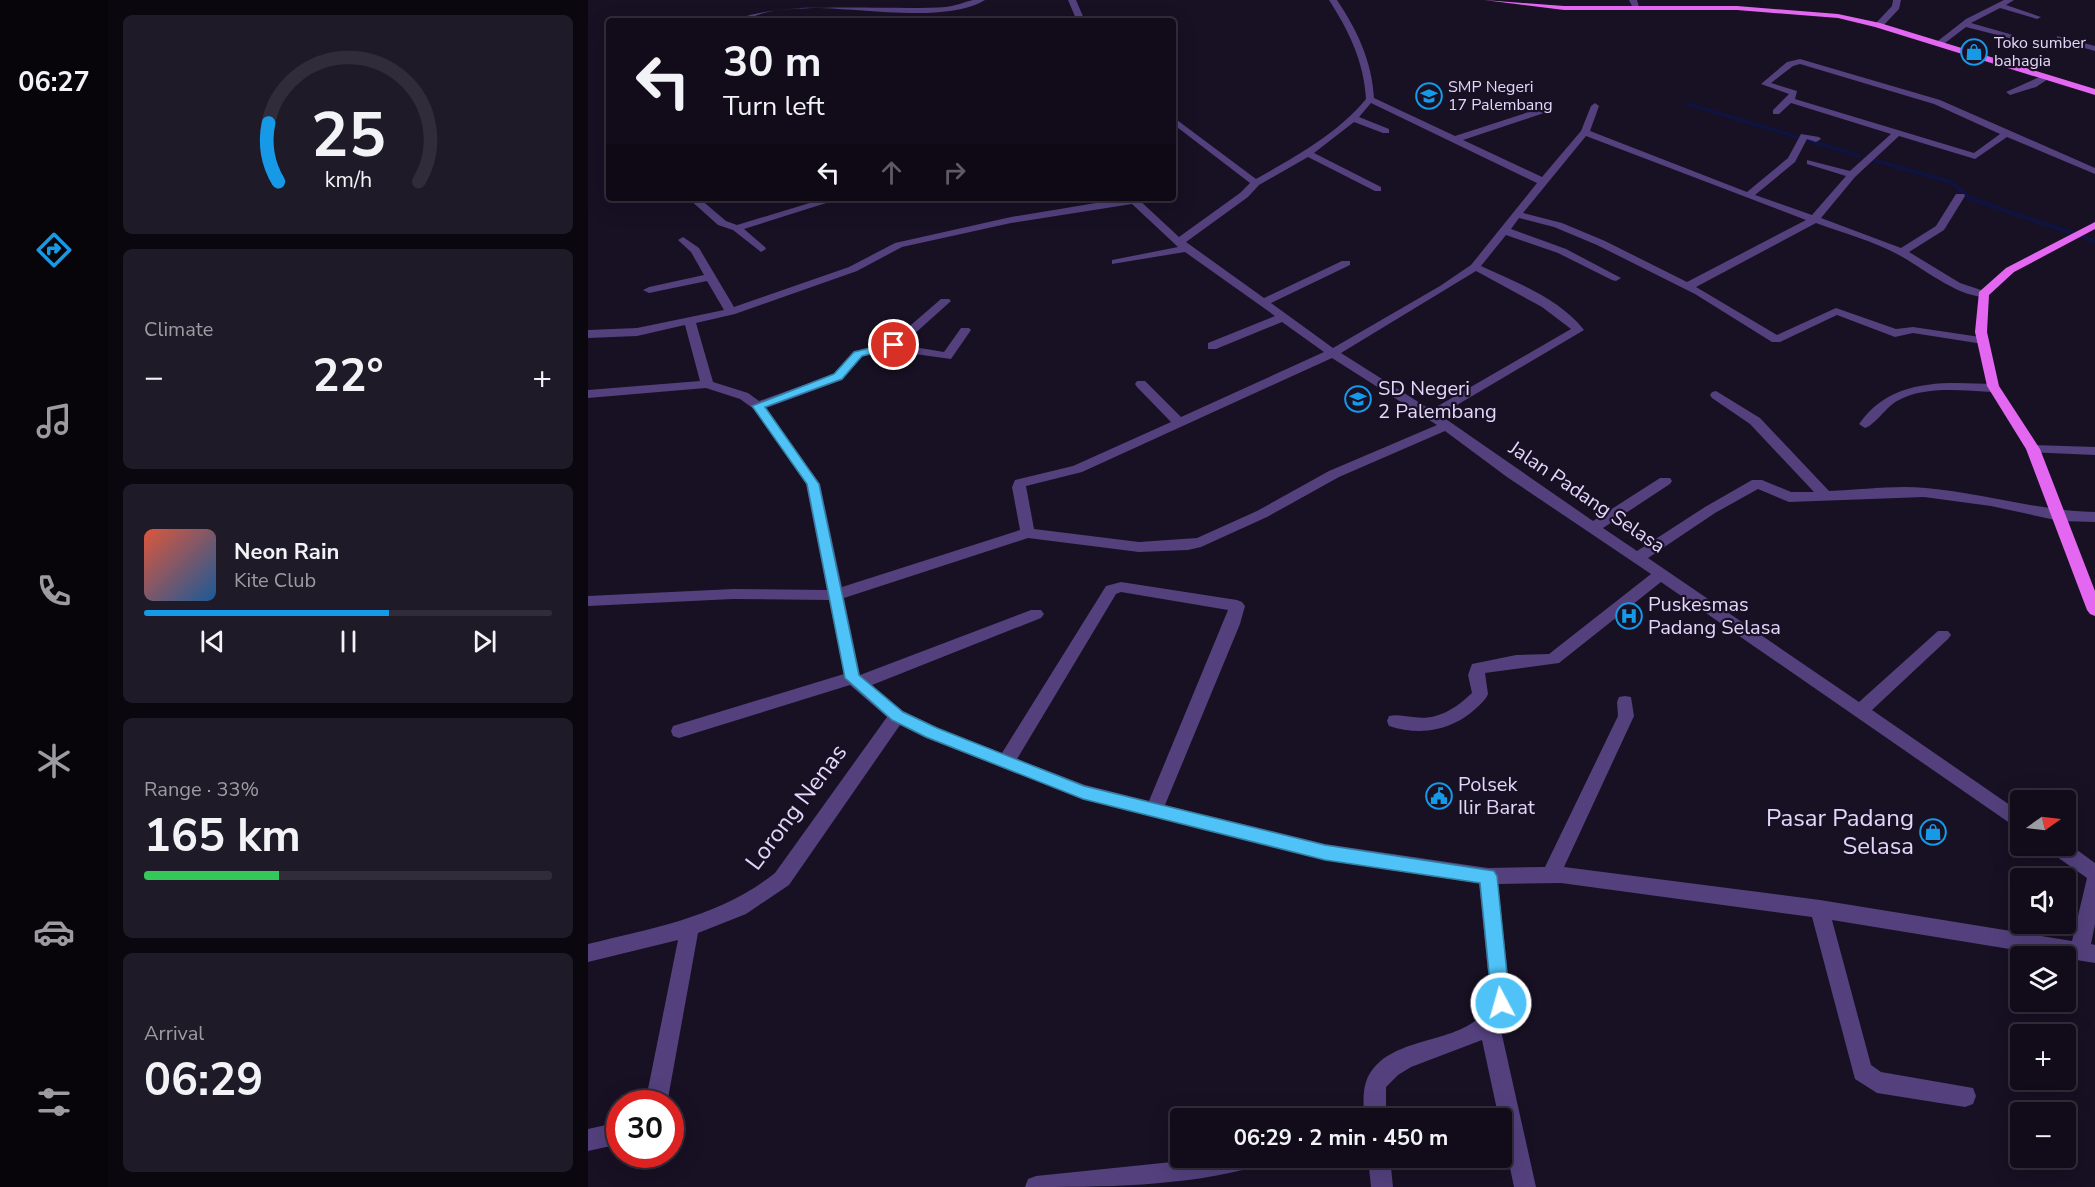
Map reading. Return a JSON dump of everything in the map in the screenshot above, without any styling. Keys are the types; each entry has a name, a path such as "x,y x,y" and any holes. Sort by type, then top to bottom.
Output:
{"main road":[{"path":"1488,0 1525,2 1564,8 1635,4 1729,4 1804,11 1879,25 2094,91"},
{"path":"2095,225 2010,270 1983,294 1983,340 1994,388 2033,449 2095,610"}],"street":[{"path":"746,18 763,12 801,6 845,4 949,9 981,0"},
{"path":"1072,0 1080,18"},
{"path":"1116,262 1183,245 1256,183 1308,153 1353,118 1370,99 1366,62 1333,0"},
{"path":"1879,25 1896,8 1897,0"},
{"path":"1938,44 1965,24 2010,0"},
{"path":"1997,5 2037,17"},
{"path":"949,9 953,18"},
{"path":"1965,24 2010,37"},
{"path":"2060,38 2095,49"},
{"path":"1776,112 1790,100 1794,93 1765,84 1790,64 1800,61 1937,102 2095,171"},
{"path":"2010,92 2033,85 2047,77"},
{"path":"1370,99 1544,182"},
{"path":"1790,100 1975,156 2007,133"},
{"path":"1028,533 1020,483 1077,469 1334,352 1475,267 1519,215 1578,138 1586,132 1595,106"},
{"path":"1452,140 1541,111"},
{"path":"1353,118 1386,131"},
{"path":"1176,122 1256,183"},
{"path":"1586,132 1748,196 1902,252 1956,285 1983,294"},
{"path":"1688,286 1814,220 1852,175 1898,132"},
{"path":"1748,196 1792,160 1804,136 1816,139"},
{"path":"1308,153 1378,189"},
{"path":"1810,162 1852,175"},
{"path":"1902,252 1940,228 1960,196"},
{"path":"696,201 722,223 737,228 760,249"},
{"path":"737,228 827,201"},
{"path":"588,334 637,332 731,312 853,269 899,245 1011,220 1121,201"},
{"name":"Jalan Padang Selasa","path":"1135,201 1183,245 1263,303 1431,415 1512,474 2010,814"},
{"path":"1519,215 1558,225 1601,243 1688,286 1776,340 1836,310 1895,333 1913,330 1983,340"},
{"path":"1505,231 1531,238 1616,278"},
{"path":"683,240 694,250 731,312"},
{"path":"1263,303 1346,263"},
{"path":"1431,415 1578,330 1568,320 1518,288 1475,267"},
{"path":"649,290 710,276"},
{"path":"893,347 945,302"},
{"path":"1212,346 1283,317"},
{"path":"690,322 707,384"},
{"path":"758,406 838,376 858,354 893,347 946,356 964,330"},
{"path":"588,394 707,384 744,396 758,406 813,484 835,595 857,681 897,716 932,733 1083,792 1325,852 1488,876 1551,874 1820,909 2087,953 2095,881"},
{"path":"1141,384 1179,423"},
{"path":"1866,424 1883,404 1912,389 1994,388"},
{"path":"1716,395 1755,421 1827,497"},
{"path":"588,601 732,594 835,595 1028,533 1139,547 1176,546 1201,542 1262,514 1334,474 1446,426"},
{"path":"2033,449 2095,451"},
{"path":"1593,528 1665,481"},
{"path":"1637,558 1754,483 1767,486 1789,497 1924,492 1991,501 2060,516 2095,517"},
{"path":"1395,722 1426,726 1444,723 1480,694 1476,675 1478,668 1516,661 1533,662 1553,659 1661,574"},
{"path":"1006,762 1111,590 1121,587 1237,606 1232,624 1154,810"},
{"path":"679,731 857,681 1035,614"},
{"path":"1860,711 1943,635"},
{"path":"1551,874 1626,716 1625,702"},
{"name":"Lorong Nenas","path":"588,953 690,927 744,906 782,879 897,716"},
{"path":"2070,856 2095,873"},
{"path":"1375,1108 1375,1087 1379,1078 1396,1064 1478,1032 1498,1014 1501,1003 1488,876"},
{"path":"1820,909 1862,1072 1877,1082 1965,1096"},
{"path":"659,1090 690,927"},
{"path":"1489,1023 1525,1187"},
{"path":"588,1140 606,1136"},
{"path":"1036,1187 1215,1168"},
{"path":"1379,1168 1382,1187"}],"waterway":[{"path":"1688,104 1860,156"},
{"path":"1873,160 1951,182 1958,188"},
{"path":"1956,186 1969,198 2095,241"}],"place":[{"name":"Toko sumber bahagia","path":"1974,52"},
{"name":"SMP Negeri 17 Palembang","path":"1429,96"},
{"name":"SD Negeri 2 Palembang","path":"1358,399"},
{"name":"Puskesmas Padang Selasa","path":"1629,616"},
{"name":"Polsek Ilir Barat","path":"1439,796"},
{"name":"Pasar Padang Selasa","path":"1933,832"}],"route":[{"path":"894,345 858,354 842,374 758,406 813,484 853,678 897,716 932,733 1083,792 1325,852 1488,876 1501,1003"}]}
